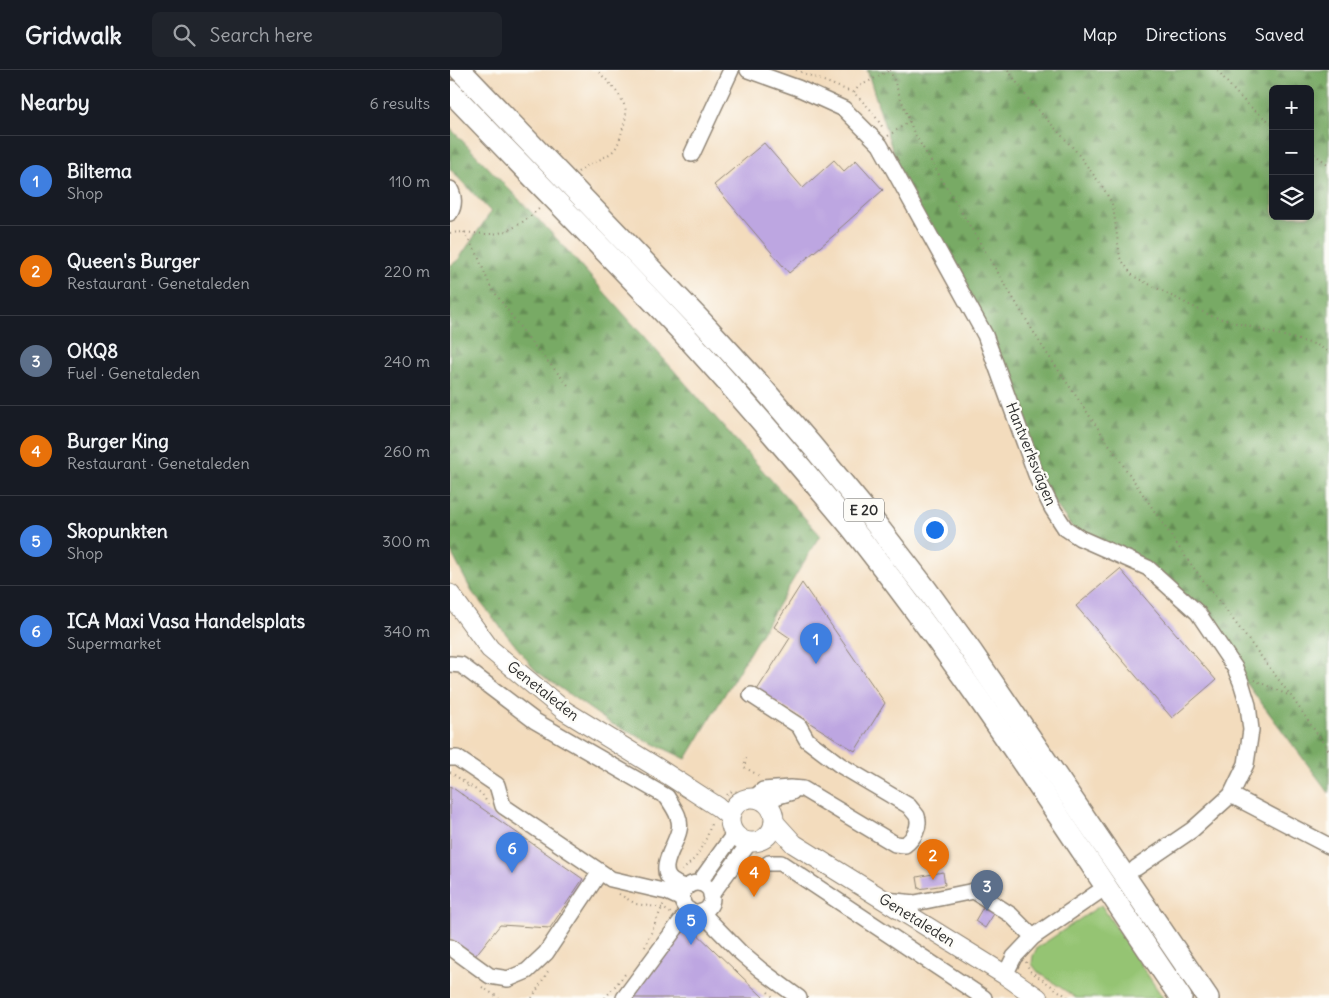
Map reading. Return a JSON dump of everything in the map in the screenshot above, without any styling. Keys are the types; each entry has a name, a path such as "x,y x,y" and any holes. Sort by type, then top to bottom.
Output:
{"highway":[{"name":"E 20","path":"460,70 702,322 778,406 869,515 977,658 1208,998"},
{"name":"E 20","path":"450,91 743,399 847,523 907,600 968,684 1180,998"}],"main road":[{"name":"Genetaleden","path":"450,594 490,649 564,711 656,767 724,798 752,820 1005,975 1038,998"}],"street":[{"path":"692,154 731,70"},
{"name":"Hantverksvägen","path":"748,70 798,88 844,110 880,145 985,335 1038,480 1052,508 1065,528 1080,538 1148,568 1198,613 1235,668 1248,705 1252,730 1246,764 1231,795 1192,830 1136,868"},
{"path":"450,189 453,196 450,213"},
{"path":"450,664 461,665 535,721 667,797 677,813 680,829 665,868 668,878 697,899 717,927 741,953 799,998"},
{"path":"624,998 752,820 775,797 803,790 895,844 906,846 912,840 919,824 916,815 909,806 840,764 807,740 799,726 751,695"},
{"path":"450,758 457,758 497,785 503,806 610,879 697,899"},
{"path":"1231,795 1329,846"},
{"path":"769,863 781,863 984,998"},
{"path":"450,948 490,976 508,979 527,971 546,953 600,872"},
{"path":"884,900 915,903 974,891 1011,915 1033,938"},
{"path":"1005,975 1014,957 1033,938 1097,893"}],"path":[{"path":"576,173 616,148 625,118 624,104 597,70"},
{"path":"796,70 854,93 871,110 884,130"},
{"path":"854,93 858,87 890,70 914,133 1042,346 1187,559 1291,696 1329,751"},
{"path":"1008,70 1029,100 1075,150 1104,190 1113,206 1120,258 1133,276 1211,316 1317,345 1329,352"},
{"path":"1218,70 1251,108 1269,121"},
{"path":"888,136 910,121"},
{"path":"1314,154 1329,165"},
{"path":"450,233 490,234 510,230 544,204"},
{"path":"464,232 477,254 490,286 530,341 568,385"},
{"path":"1248,677 1291,696"},
{"path":"746,758 744,767 766,779"},
{"path":"462,794 469,784"},
{"path":"614,892 636,904 663,908 642,952"},
{"path":"1027,958 1026,962 1030,972 1069,998"},
{"path":"532,998 551,966"},
{"path":"605,998 630,966"}],"green space":[{"path":"867,70 1329,70 1329,793 1235,668 1198,613 1148,568 1080,538 1038,480 1005,387 904,187"},
{"path":"450,128 559,241 820,535 686,759 610,723 536,671 472,592 450,550 450,266 458,260 491,212 450,169"},
{"path":"1101,905 1163,998 1076,998 1038,972 1032,964 1037,948"}],"building":[{"path":"764,143 803,188 834,160 844,171 856,160 883,190 839,231 789,273 714,185"},
{"path":"1120,569 1216,680 1172,718 1076,606"},
{"path":"802,583 885,703 855,751 757,690 790,638 774,627"},
{"path":"450,786 583,879 550,928 500,925 475,956 450,939"},
{"path":"943,872 945,885 919,889 917,877"},
{"path":"986,902 997,909 985,928 975,921"},
{"path":"690,927 765,998 631,998 680,929"}],"place":[{"name":"Biltema","path":"816,664"},
{"name":"ICA Maxi Vasa Handelsplats","path":"512,873"},
{"name":"Queen's Burger","path":"933,880"},
{"name":"Burger King","path":"754,897"},
{"name":"OKQ8","path":"987,911"},
{"name":"Skopunkten","path":"691,945"}]}
